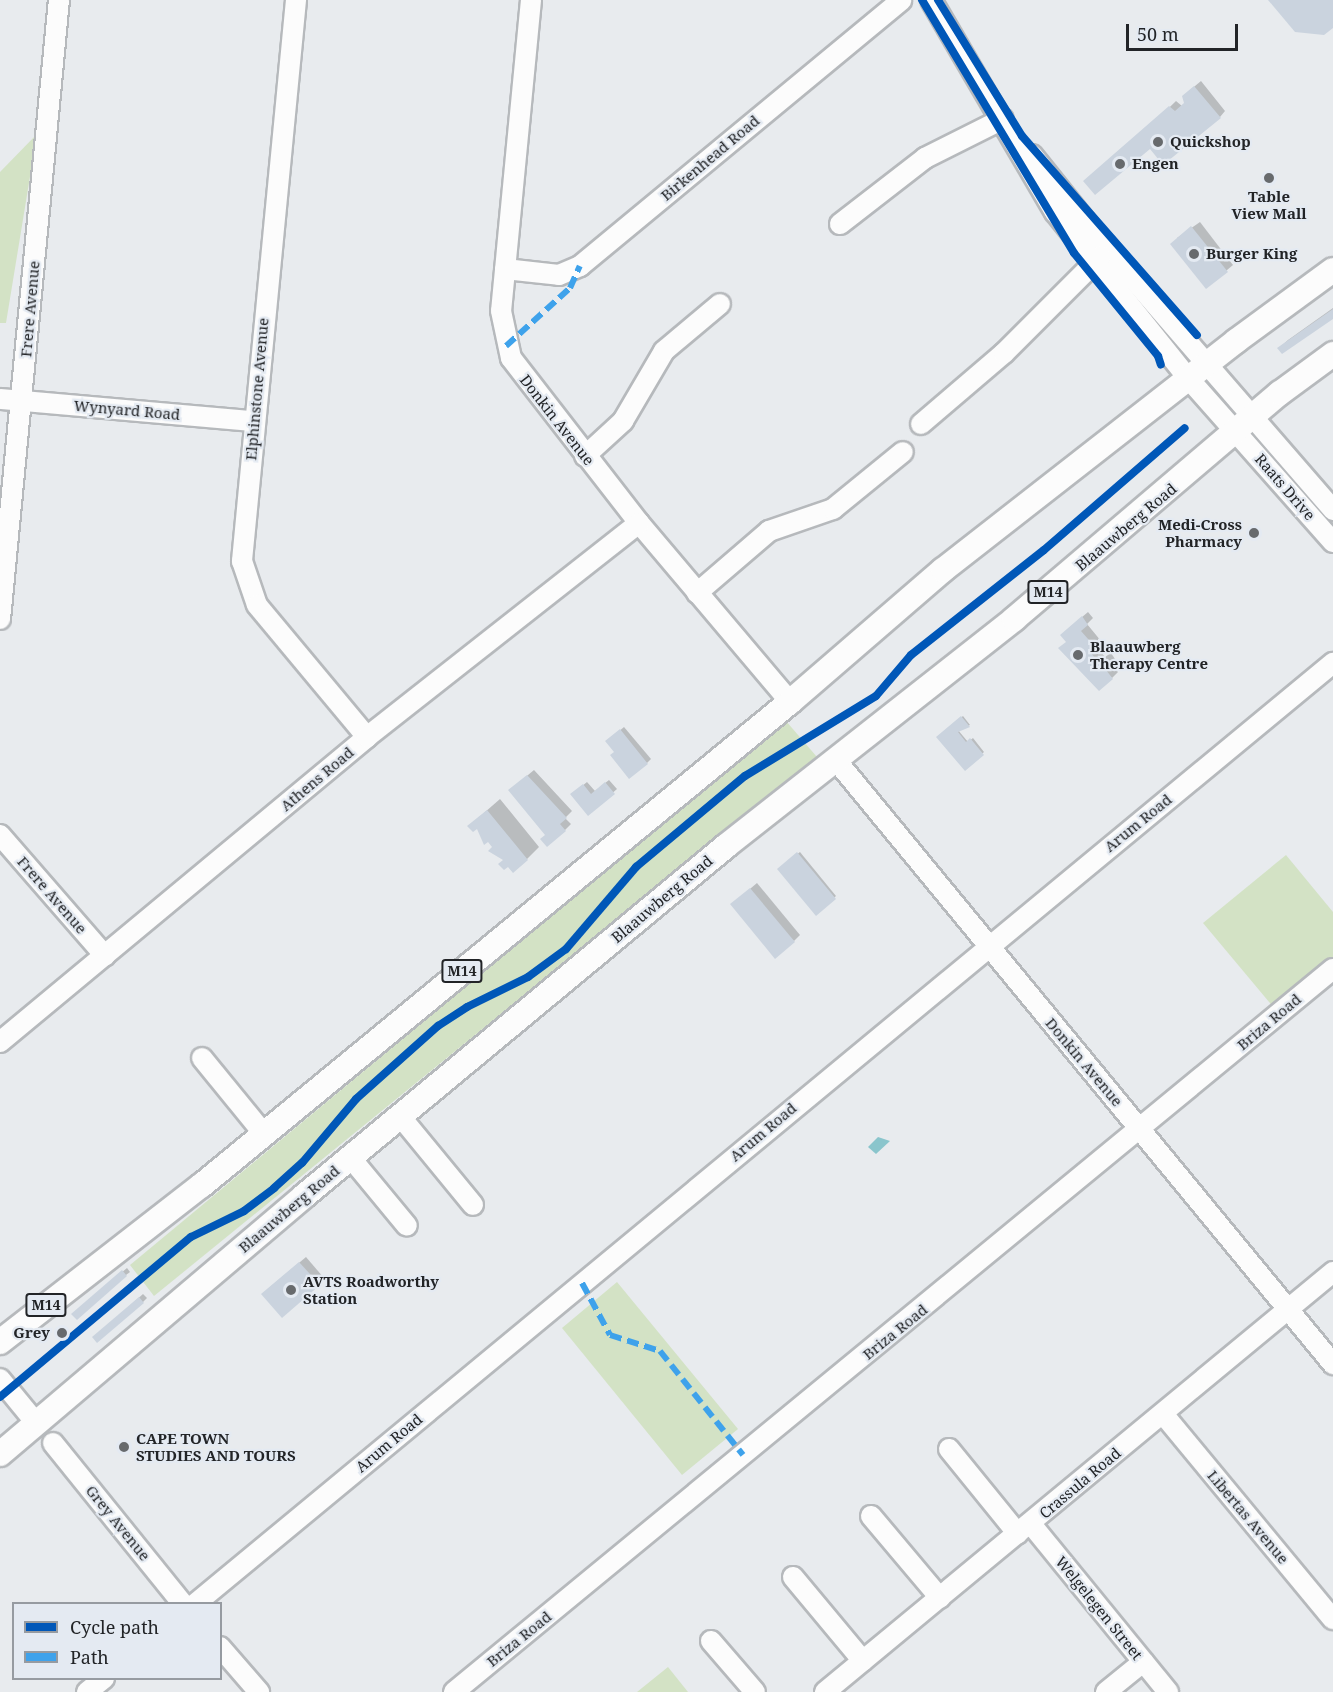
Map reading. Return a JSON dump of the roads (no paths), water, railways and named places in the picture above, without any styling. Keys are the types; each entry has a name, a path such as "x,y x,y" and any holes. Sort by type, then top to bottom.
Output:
{"main road":[{"name":"M14","path":"0,1342 264,1134 790,702 943,570 1188,378 1333,270"},
{"name":"Blaauwberg Road","path":"0,1454 350,1157 835,759 1023,612 1245,424 1333,354"}],"street":[{"name":"Frere Avenue","path":"0,619 59,0"},
{"name":"Elphinstone Avenue","path":"296,0 242,561 250,594 367,737"},
{"name":"Donkin Avenue","path":"531,0 501,311 511,358 639,523 790,702"},
{"name":"Birkenhead Road","path":"505,270 559,275 580,266 901,0"},
{"path":"931,0 1008,127 1188,378 1245,424"},
{"path":"840,224 925,158 1008,127"},
{"path":"1101,257 1208,364 1245,424"},
{"path":"921,424 1004,352 1101,257"},
{"path":"585,456 623,421 664,351 720,304"},
{"name":"Wynyard Road","path":"0,399 254,421"},
{"name":"Raats Drive","path":"1245,424 1333,510"},
{"name":"Raats Drive","path":"1245,424 1333,542"},
{"path":"698,593 769,531 832,509 903,452"},
{"name":"Athens Road","path":"0,1042 367,737 639,523"},
{"name":"Arum Road","path":"197,1602 987,946 1333,663"},
{"name":"Donkin Avenue","path":"835,759 1333,1364"},
{"name":"Frere Avenue","path":"0,835 105,956"},
{"name":"Briza Road","path":"454,1692 1141,1130 1333,969"},
{"path":"202,1058 264,1134"},
{"path":"400,1116 473,1205"},
{"path":"350,1157 406,1226"},
{"name":"Crassula Road","path":"825,1692 1164,1415 1333,1272"},
{"path":"0,1379 37,1424"},
{"name":"Libertas Avenue","path":"1164,1415 1333,1619"},
{"name":"Grey Avenue","path":"52,1443 181,1602"},
{"name":"Welgelegen Street","path":"949,1449 1024,1529 1168,1692"},
{"path":"871,1516 940,1598"},
{"path":"793,1577 863,1661"},
{"path":"711,1641 755,1692"},
{"path":"222,1649 259,1692"},
{"path":"1106,1692 1143,1662"},
{"path":"87,1692 102,1680"}],"water":[{"path":"878,1137 890,1141 876,1154 868,1147"}],"place":[{"name":"Quickshop","path":"1158,142"},
{"name":"Engen","path":"1120,164"},
{"name":"Table View Mall","path":"1269,178"},
{"name":"Burger King","path":"1194,254"},
{"name":"Medi-Cross Pharmacy","path":"1254,533"},
{"name":"Blaauwberg Therapy Centre","path":"1078,655"},
{"name":"AVTS Roadworthy Station","path":"291,1290"},
{"name":"Grey","path":"62,1333"},
{"name":"CAPE TOWN STUDIES AND TOURS","path":"124,1447"}]}
